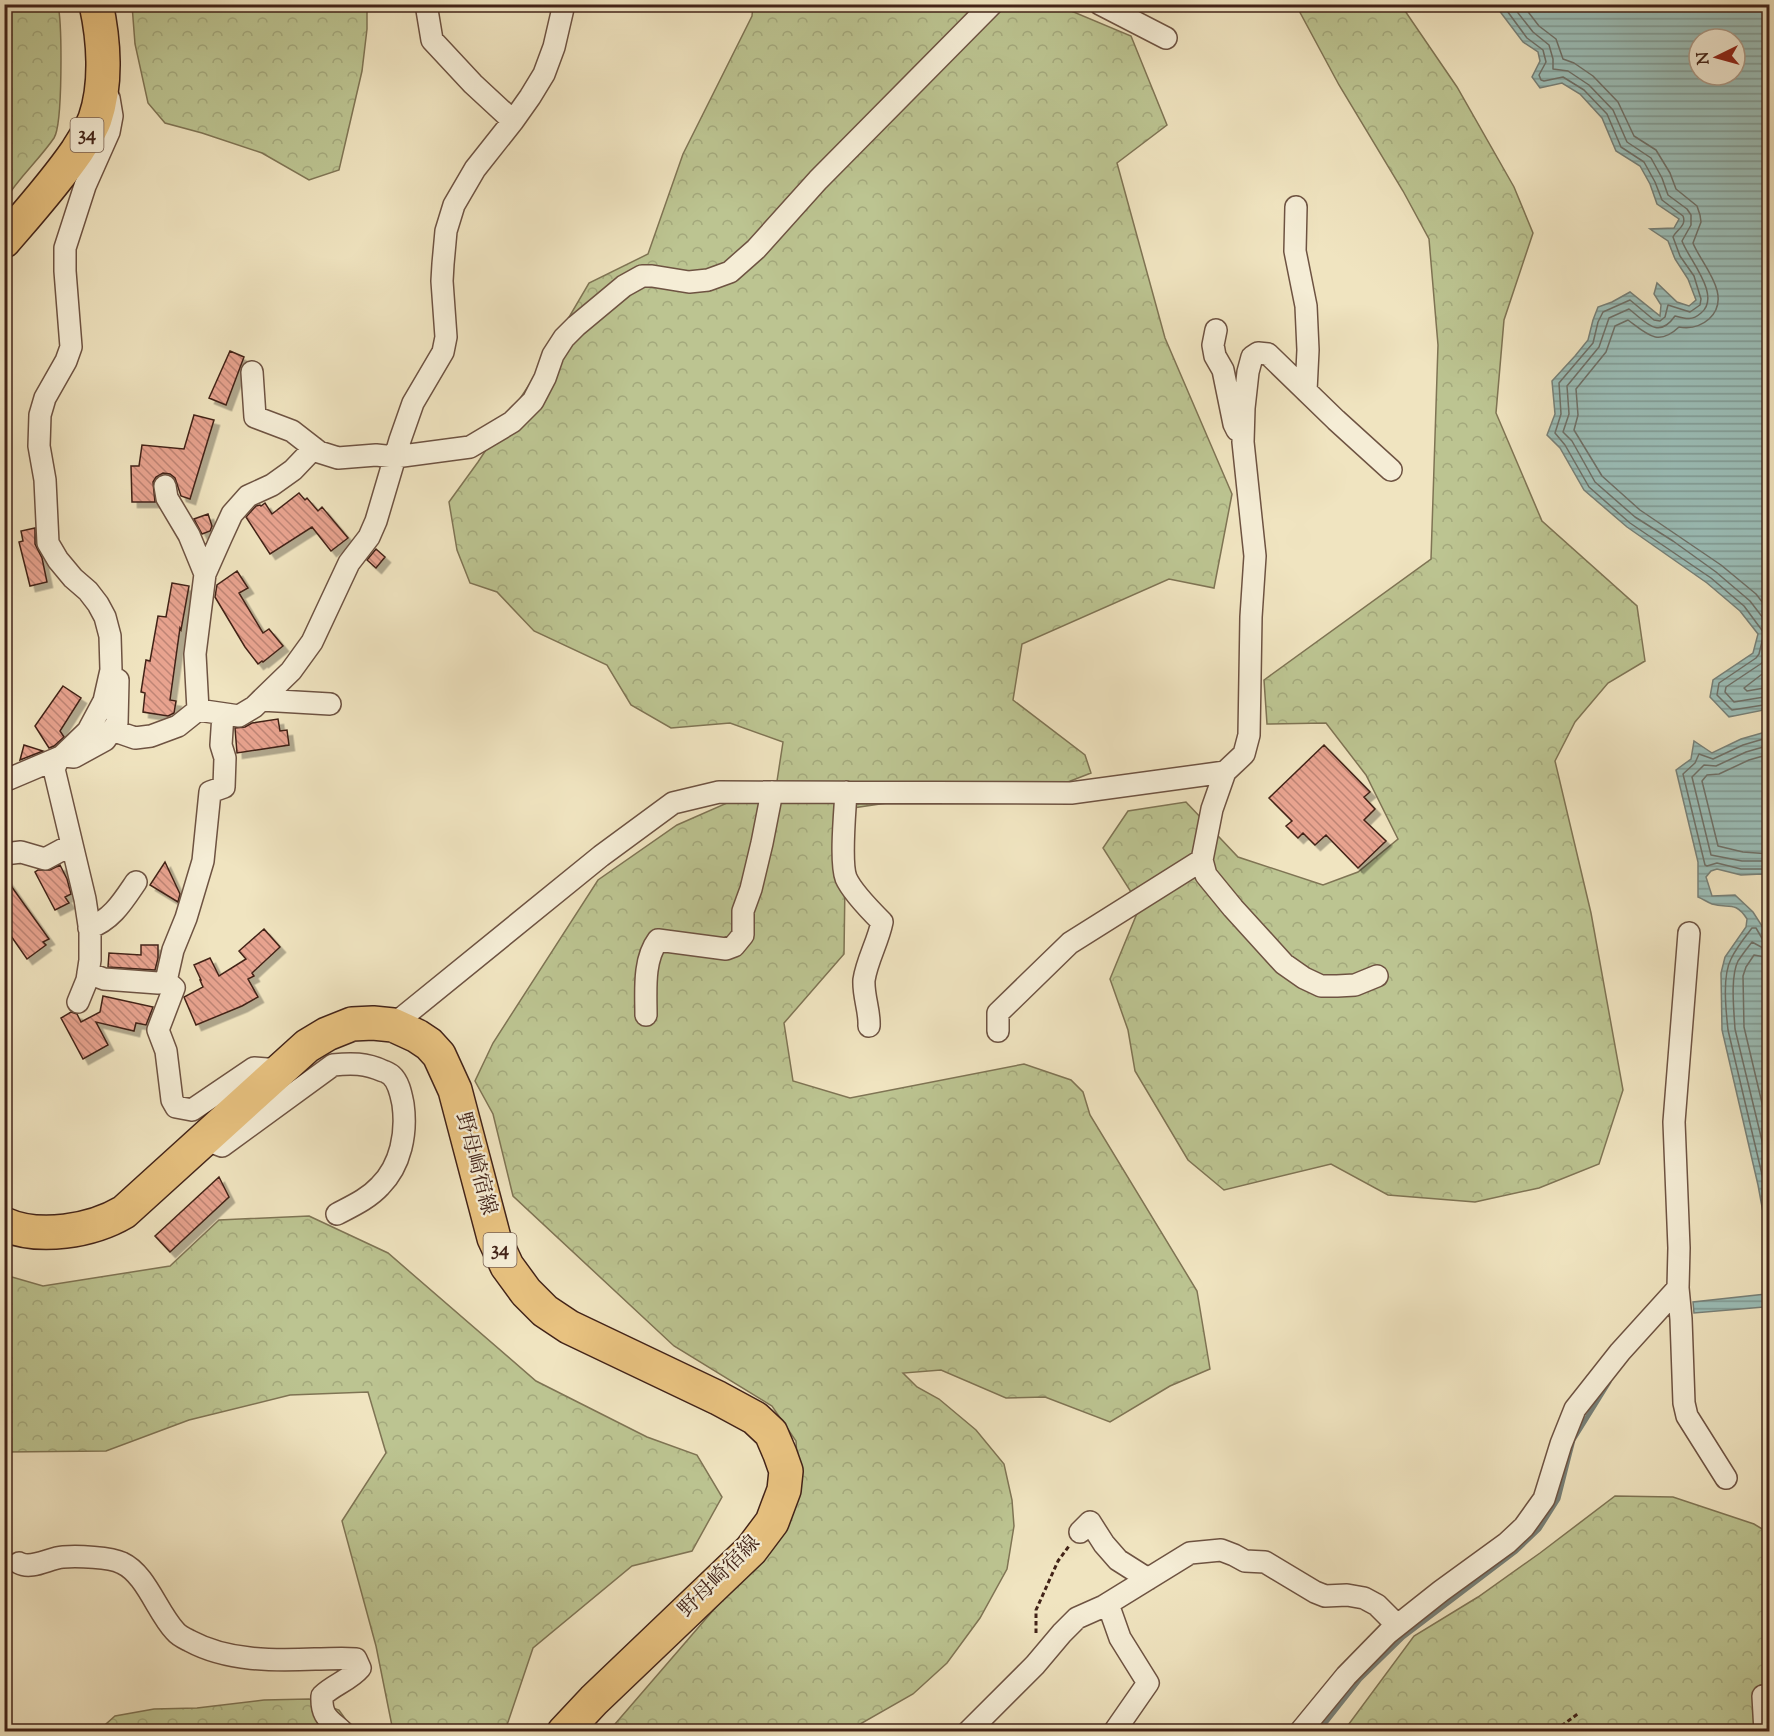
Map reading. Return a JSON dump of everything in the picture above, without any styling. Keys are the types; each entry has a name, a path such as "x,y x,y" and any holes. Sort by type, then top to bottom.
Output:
{"main road":[{"name":"34","path":"4,241 64,170 94,121 103,78 100,27 96,4"},
{"name":"野母崎宿線","path":"4,1224 27,1231 49,1232 89,1227 110,1220 124,1212 307,1046 337,1030 352,1024 363,1023 393,1025 417,1035 429,1044 439,1055 455,1090 494,1238 507,1266 526,1292 545,1311 569,1327 718,1398 754,1418 771,1433 786,1471 784,1490 772,1522 751,1550 564,1731"}],"street":[{"path":"426,4 432,40 473,84 513,121"},
{"path":"112,730 135,738 151,736 178,726 198,710 239,716 254,707 291,671 312,642 349,563 369,537 394,457 414,404 443,352 446,337 443,264 446,231 454,205 475,169 513,121 544,74 554,47 564,4"},
{"path":"252,372 255,417 292,431 319,452 338,458 376,455 394,457 470,447 512,422 533,401 545,378 553,355 564,338 624,286 642,276 689,282 708,280 730,272 756,249 818,180 992,4"},
{"path":"1100,4 1166,38"},
{"path":"78,1002 90,960 89,928 85,899 54,769 58,760 88,732 104,701 111,670 110,636 105,617 98,604 58,560 48,543 45,480 39,446 40,415 45,398 66,361 71,347 65,248 85,186 110,132 112,116 103,78"},
{"path":"1296,207 1294,251 1306,306 1308,350 1306,391"},
{"path":"1216,330 1214,351 1223,370 1234,424 1243,442"},
{"path":"1377,976 1355,985 1337,986 1321,986 1304,978 1284,964 1233,908 1206,875 1202,860 1212,809 1225,772 1244,754 1250,735 1251,617 1255,556 1243,442 1248,372 1252,357 1257,352 1268,354 1390,470"},
{"path":"198,710 195,654 205,574 232,513 248,496 272,485 293,470 314,448"},
{"path":"165,486 167,498 189,535 205,574"},
{"path":"4,781 63,756 74,757 105,740 117,723 119,673 111,659"},
{"path":"261,700 330,704"},
{"path":"166,981 173,950 186,918 203,861 210,792 224,787 225,759 221,745 223,714"},
{"path":"393,1025 601,856 673,803 719,792 1071,793 1225,772"},
{"path":"646,1015 648,964 652,948 658,940 726,949 735,946 743,935 743,910 762,843 772,792"},
{"path":"846,792 844,848 846,878 863,902 882,922 879,936 866,967 864,983 870,1015 869,1026"},
{"path":"4,854 21,852 45,859 71,844"},
{"path":"999,1031 998,1013 1070,943 1202,860"},
{"path":"89,928 100,924 112,915 136,882"},
{"path":"1689,933 1674,1122 1678,1288 1684,1403 1687,1416 1726,1478"},
{"path":"88,973 104,979 158,983 166,981"},
{"path":"166,981 174,988 158,1030 165,1050 172,1100 176,1107 192,1110 254,1068 280,1070"},
{"path":"204,1139 222,1146 333,1065 352,1063 371,1065 391,1074 401,1090 405,1121 400,1152 392,1170 380,1187 337,1214"},
{"path":"1300,1731 1346,1676 1388,1633 1441,1591 1508,1543 1524,1527 1544,1499 1561,1444 1575,1409 1620,1352 1678,1288"},
{"path":"1080,1532 1090,1522 1118,1560 1148,1579"},
{"path":"968,1731 1035,1665 1077,1618 1108,1604 1190,1553 1221,1550 1245,1561 1265,1562 1325,1596 1347,1595 1364,1598 1377,1605 1398,1625"},
{"path":"19,1563 29,1565 61,1557 121,1562 134,1571 165,1620 177,1634 200,1647 254,1659 356,1659 360,1668 322,1696 321,1709 343,1731"},
{"path":"1108,1604 1120,1638 1148,1683 1114,1731"},
{"path":"1763,1696 1765,1731"}],"path":[{"path":"1035,1665 1036,1610 1058,1561 1080,1532"},
{"path":"1548,1731 1557,1729 1579,1713"}],"green space":[{"path":"5,4 58,5 61,73 59,114 54,138 5,200"},
{"path":"132,5 367,5 367,29 362,71 339,170 309,180 262,153 165,123 148,103 135,44"},
{"path":"753,5 1057,5 1131,36 1167,125 1117,163 1165,338 1232,494 1214,588 1169,579 1022,644 1013,700 1085,755 1091,773 1055,787 1003,786 846,809 844,954 784,1023 793,1081 850,1098 1024,1064 1071,1080 1083,1092 1090,1115 1197,1291 1210,1369 1170,1386 1110,1422 1045,1397 1006,1398 941,1370 903,1373 917,1387 939,1399 976,1430 1004,1464 1012,1500 1014,1526 1007,1569 980,1618 947,1663 913,1694 848,1731 609,1731 760,1556 799,1490 796,1441 772,1406 674,1346 513,1196 493,1114 475,1081 493,1043 598,880 677,825 777,781 783,742 730,723 671,728 631,705 607,665 534,631 497,592 470,583 457,550 449,502 531,382 589,283 648,254 683,154 752,16"},
{"path":"1296,5 1401,5 1457,87 1514,187 1533,233 1504,320 1496,413 1542,521 1637,606 1645,661 1608,683 1575,722 1555,761 1591,913 1623,1090 1599,1164 1539,1188 1475,1202 1388,1195 1331,1164 1224,1190 1188,1160 1135,1071 1128,1030 1110,979 1140,906 1103,848 1128,811 1186,802 1238,857 1323,885 1358,872 1398,839 1366,775 1326,723 1267,724 1264,680 1431,559 1438,345 1429,239 1339,85"},
{"path":"309,1216 388,1253 536,1381 647,1437 697,1455 722,1497 692,1551 632,1566 533,1648 507,1725 502,1731 393,1731 376,1646 342,1521 386,1453 368,1392 290,1395 189,1420 106,1451 5,1452 5,1275 43,1286 170,1266 219,1220"},
{"path":"1615,1496 1673,1497 1754,1524 1769,1533 1769,1731 1343,1732 1414,1636 1478,1597"},
{"path":"309,1699 339,1710 354,1731 97,1732 115,1716 154,1709 197,1708 264,1700"}],"water":[{"path":"1495,5 1769,5 1769,709 1729,717 1710,697 1713,680 1753,653 1758,634 1740,611 1707,583 1627,527 1584,490 1560,448 1547,435 1555,414 1552,381 1588,340 1598,307 1630,292 1660,316 1661,305 1654,294 1657,283 1677,302 1689,306 1696,300 1668,241 1650,229 1674,228 1679,219 1657,204 1640,166 1616,151 1602,118 1580,94 1562,83 1540,88 1532,77 1540,61 1538,52 1523,42"},
{"path":"1769,731 1769,881 1762,874 1741,875 1717,869 1711,871 1706,877 1712,896 1735,895 1753,912 1769,937 1769,1265 1758,1185 1722,1030 1721,973 1725,957 1746,927 1747,919 1735,907 1712,904 1698,897 1698,862 1676,770 1691,759 1694,741 1712,753 1741,739"},
{"path":"1769,1291 1769,1309 1764,1307 1694,1313 1693,1302 1766,1294"}],"building":[{"path":"230,351 244,357 226,405 209,398"},
{"path":"194,415 214,420 190,499 181,496 175,478 163,473 153,482 155,502 132,502 131,466 139,466 142,445 184,449"},
{"path":"299,493 305,500 307,498 318,511 322,507 348,538 331,551 312,527 270,554 246,517 256,506 265,503 272,514"},
{"path":"208,514 212,526 210,531 202,534 194,519"},
{"path":"35,528 35,544 42,558 47,582 30,586 19,542 23,541 21,531"},
{"path":"376,549 385,557 376,568 367,560"},
{"path":"237,571 248,588 239,593 263,633 269,629 283,646 258,664 215,597 217,585"},
{"path":"172,583 189,586 181,630 180,628 170,700 176,701 174,713 168,716 143,712 145,693 141,692 146,660 150,661 158,616 166,617"},
{"path":"63,686 81,698 60,731 64,737 49,748 35,726"},
{"path":"278,719 280,731 287,730 289,745 237,753 235,728"},
{"path":"24,745 43,751 20,760"},
{"path":"1324,745 1370,792 1364,797 1375,809 1364,820 1386,841 1358,868 1326,835 1315,845 1303,833 1298,838 1286,826 1292,821 1269,798"},
{"path":"165,862 180,894 178,902 150,885"},
{"path":"60,865 71,894 65,897 69,903 55,910 35,872 50,870"},
{"path":"4,876 49,939 43,942 46,945 27,959 4,926"},
{"path":"264,929 280,947 252,973 254,976 248,979 258,997 196,1025 184,997 203,987 194,965 210,958 219,976 246,959 239,951"},
{"path":"141,945 158,945 155,970 108,967 109,953 141,955"},
{"path":"103,996 153,1007 146,1025 136,1023 134,1031 96,1022 108,1045 83,1059 61,1018 71,1012 77,1014 81,1022 100,1012"},
{"path":"219,1177 229,1197 170,1252 155,1236"}],"waterway":[{"path":"1318,1732 1360,1679 1403,1637 1516,1551 1539,1529 1558,1499 1573,1440 1609,1382"}]}
